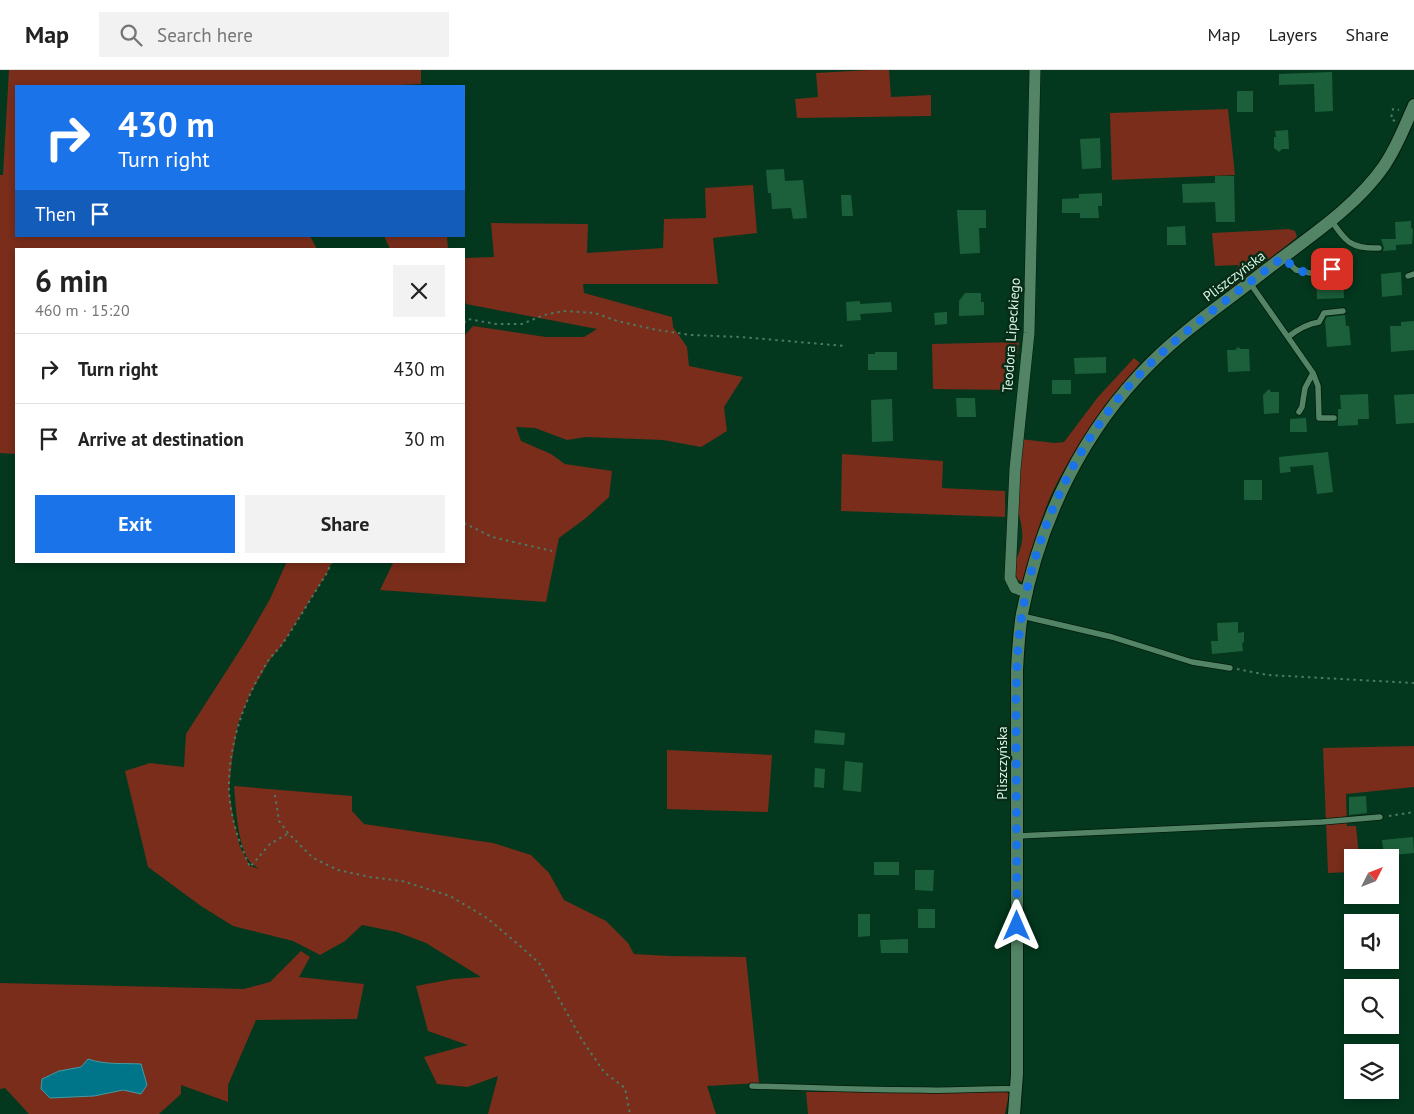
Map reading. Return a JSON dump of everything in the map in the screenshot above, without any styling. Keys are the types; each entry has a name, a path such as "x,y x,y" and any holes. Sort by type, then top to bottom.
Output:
{"street":[{"name":"Teodora Lipeckiego","path":"1027,592 1015,588 1010,578 1015,469 1029,333 1035,70"},
{"name":"Pliszczyńska","path":"1014,1114 1017,1089 1017,670 1022,616 1045,528 1072,469 1106,416 1131,384 1153,361 1204,318 1350,204 1383,168 1398,142 1405,119 1414,105"}],"lane":[{"path":"1331,220 1342,235 1355,246 1379,248"},
{"path":"1283,257 1296,270 1310,273 1332,269"},
{"path":"1250,283 1313,373 1318,386 1319,418 1334,418"},
{"path":"1288,337 1298,329 1320,322 1324,313 1344,311"},
{"path":"1299,412 1302,407 1305,388 1313,373"},
{"path":"1022,616 1112,637 1192,662 1230,668"},
{"path":"1017,836 1380,818"},
{"path":"752,1086 924,1090 1017,1089"}],"path":[{"path":"465,322 468,319 496,324 522,324 544,315 563,311 595,313 617,321 691,335 741,337 845,346"},
{"path":"465,524 492,537 552,551"},
{"path":"288,833 270,844 250,866 240,847 234,822 229,791 232,760 238,724 250,694 269,660 282,645 327,573 331,563"},
{"path":"1230,668 1268,674 1414,682"},
{"path":"275,795 279,821 313,858 338,870 402,881 450,896 487,918 540,963 582,1040 604,1072 625,1088 630,1114"},
{"path":"1380,818 1414,812"}],"shaded area":[{"path":"9,70 421,70 421,84 399,85 15,85 15,237 311,237 316,248 15,248 15,454 0,453 0,175 3,175"},
{"path":"889,70 891,97 931,95 931,116 797,118 795,99 818,97 816,73"},
{"path":"1228,109 1235,175 1112,180 1110,113"},
{"path":"753,185 757,233 713,238 718,284 583,284 584,293 672,317 673,327 687,347 689,366 743,377 724,407 727,431 701,447 663,440 586,437 567,440 535,428 516,427 521,441 551,454 565,464 612,471 609,497 586,518 559,538 546,602 380,590 393,563 465,563 465,335 473,326 546,337 584,337 597,329 466,304 465,258 494,257 491,223 588,224 587,253 663,248 664,219 706,218 705,188"},
{"path":"1289,229 1295,231 1297,237 1231,290 1224,287 1239,265 1215,266 1212,233"},
{"path":"384,237 447,237 448,248 390,248"},
{"path":"1019,342 1012,390 933,389 932,344"},
{"path":"1134,358 1140,363 1091,426 1070,459 1051,495 1022,582 1017,579 1015,568 1022,536 1017,494 1020,439 1055,443 1064,442 1098,397"},
{"path":"842,454 943,461 942,488 1005,491 1005,517 841,511"},
{"path":"286,563 331,563 327,573 282,645 269,661 250,694 238,724 229,791 240,847 250,866 259,869 250,862 242,846 234,786 352,796 352,811 364,824 493,843 531,855 549,873 564,900 606,921 628,943 634,954 746,957 759,1083 707,1086 716,1114 488,1114 498,1076 468,1087 437,1084 424,1057 468,1045 428,1031 416,986 453,979 481,977 426,943 397,932 362,925 345,941 320,955 293,941 233,926 201,906 148,867 125,771 150,763 184,767 186,734 247,639 270,599"},
{"path":"1414,746 1414,787 1346,794 1347,826 1356,826 1358,849 1344,849 1344,872 1328,873 1323,748"},
{"path":"667,750 772,755 768,812 667,809"},
{"path":"301,951 310,957 299,977 364,984 357,1019 256,1020 228,1085 228,1102 181,1085 181,1094 159,1114 29,1114 5,1088 0,1089 0,983 244,989 270,982"},
{"path":"1002,1089 1009,1094 1005,1114 808,1114 806,1092"}],"water":[{"path":"88,1059 108,1063 141,1064 147,1085 141,1094 123,1090 94,1096 50,1098 41,1089 42,1079 59,1071 81,1067"}],"building":[{"path":"1332,72 1333,111 1315,112 1314,84 1279,85 1279,74"},
{"path":"1237,91 1253,91 1253,112 1237,112"},
{"path":"1288,130 1289,149 1282,149 1279,152 1274,148 1275,131"},
{"path":"1100,138 1101,168 1082,169 1080,139"},
{"path":"784,169 785,181 803,180 807,218 793,219 791,208 772,209 771,193 768,193 766,170"},
{"path":"1215,176 1234,176 1235,222 1216,222 1215,202 1183,203 1182,184 1215,183"},
{"path":"1102,193 1102,206 1098,206 1099,218 1080,218 1080,213 1062,213 1062,199 1079,198 1079,194"},
{"path":"841,195 851,195 853,216 842,216"},
{"path":"957,210 986,210 986,228 979,228 980,253 960,254"},
{"path":"1411,221 1413,230 1412,244 1396,245 1395,222"},
{"path":"1185,226 1186,245 1167,245 1167,227"},
{"path":"1381,239 1396,239 1396,250 1383,251"},
{"path":"1401,272 1402,295 1382,297 1381,274"},
{"path":"1343,275 1344,298 1317,299 1316,277"},
{"path":"965,293 981,293 981,302 984,302 984,315 959,316 959,301"},
{"path":"860,301 860,304 891,302 892,312 860,314 861,320 847,321 846,302"},
{"path":"947,312 947,324 935,325 934,313"},
{"path":"1345,315 1346,326 1349,326 1351,345 1327,347 1325,321 1327,317"},
{"path":"1414,321 1414,350 1391,352 1390,326 1401,326 1401,322"},
{"path":"1238,347 1249,349 1250,371 1228,372 1227,350 1235,350"},
{"path":"875,352 897,352 897,370 868,370 868,354 875,354"},
{"path":"1106,357 1106,373 1075,374 1074,358"},
{"path":"1052,380 1071,380 1071,394 1052,394"},
{"path":"1269,389 1271,392 1279,392 1279,413 1264,414 1263,395"},
{"path":"1368,394 1369,419 1358,419 1358,425 1338,426 1338,409 1341,409 1340,395"},
{"path":"1414,394 1414,423 1396,424 1394,395"},
{"path":"956,398 975,398 976,417 957,417"},
{"path":"892,399 893,441 872,442 871,400"},
{"path":"1306,418 1307,432 1290,432 1290,419"},
{"path":"1328,452 1333,492 1317,494 1313,465 1290,467 1291,472 1280,473 1279,457"},
{"path":"1244,480 1262,480 1262,500 1244,500"},
{"path":"1238,622 1238,633 1244,632 1243,651 1212,654 1211,641 1218,641 1217,623"},
{"path":"815,730 845,733 844,745 814,743"},
{"path":"845,761 863,763 861,792 843,790"},
{"path":"815,768 825,769 824,788 814,787"},
{"path":"1366,796 1367,813 1349,815 1349,797"},
{"path":"1413,837 1414,853 1399,854 1399,849 1383,849 1382,840"},
{"path":"874,862 899,862 899,875 874,875"},
{"path":"915,870 934,870 933,891 915,890"},
{"path":"918,909 935,909 935,928 918,928"},
{"path":"858,914 870,914 870,936 858,937"},
{"path":"908,939 908,953 881,953 880,940"}],"route":[{"path":"1017,926 1018,765 1016,698 1020,632 1027,592 1036,558 1045,528 1060,493 1072,469 1118,399 1153,361 1182,336 1283,257 1296,270 1310,273 1332,269"}]}
